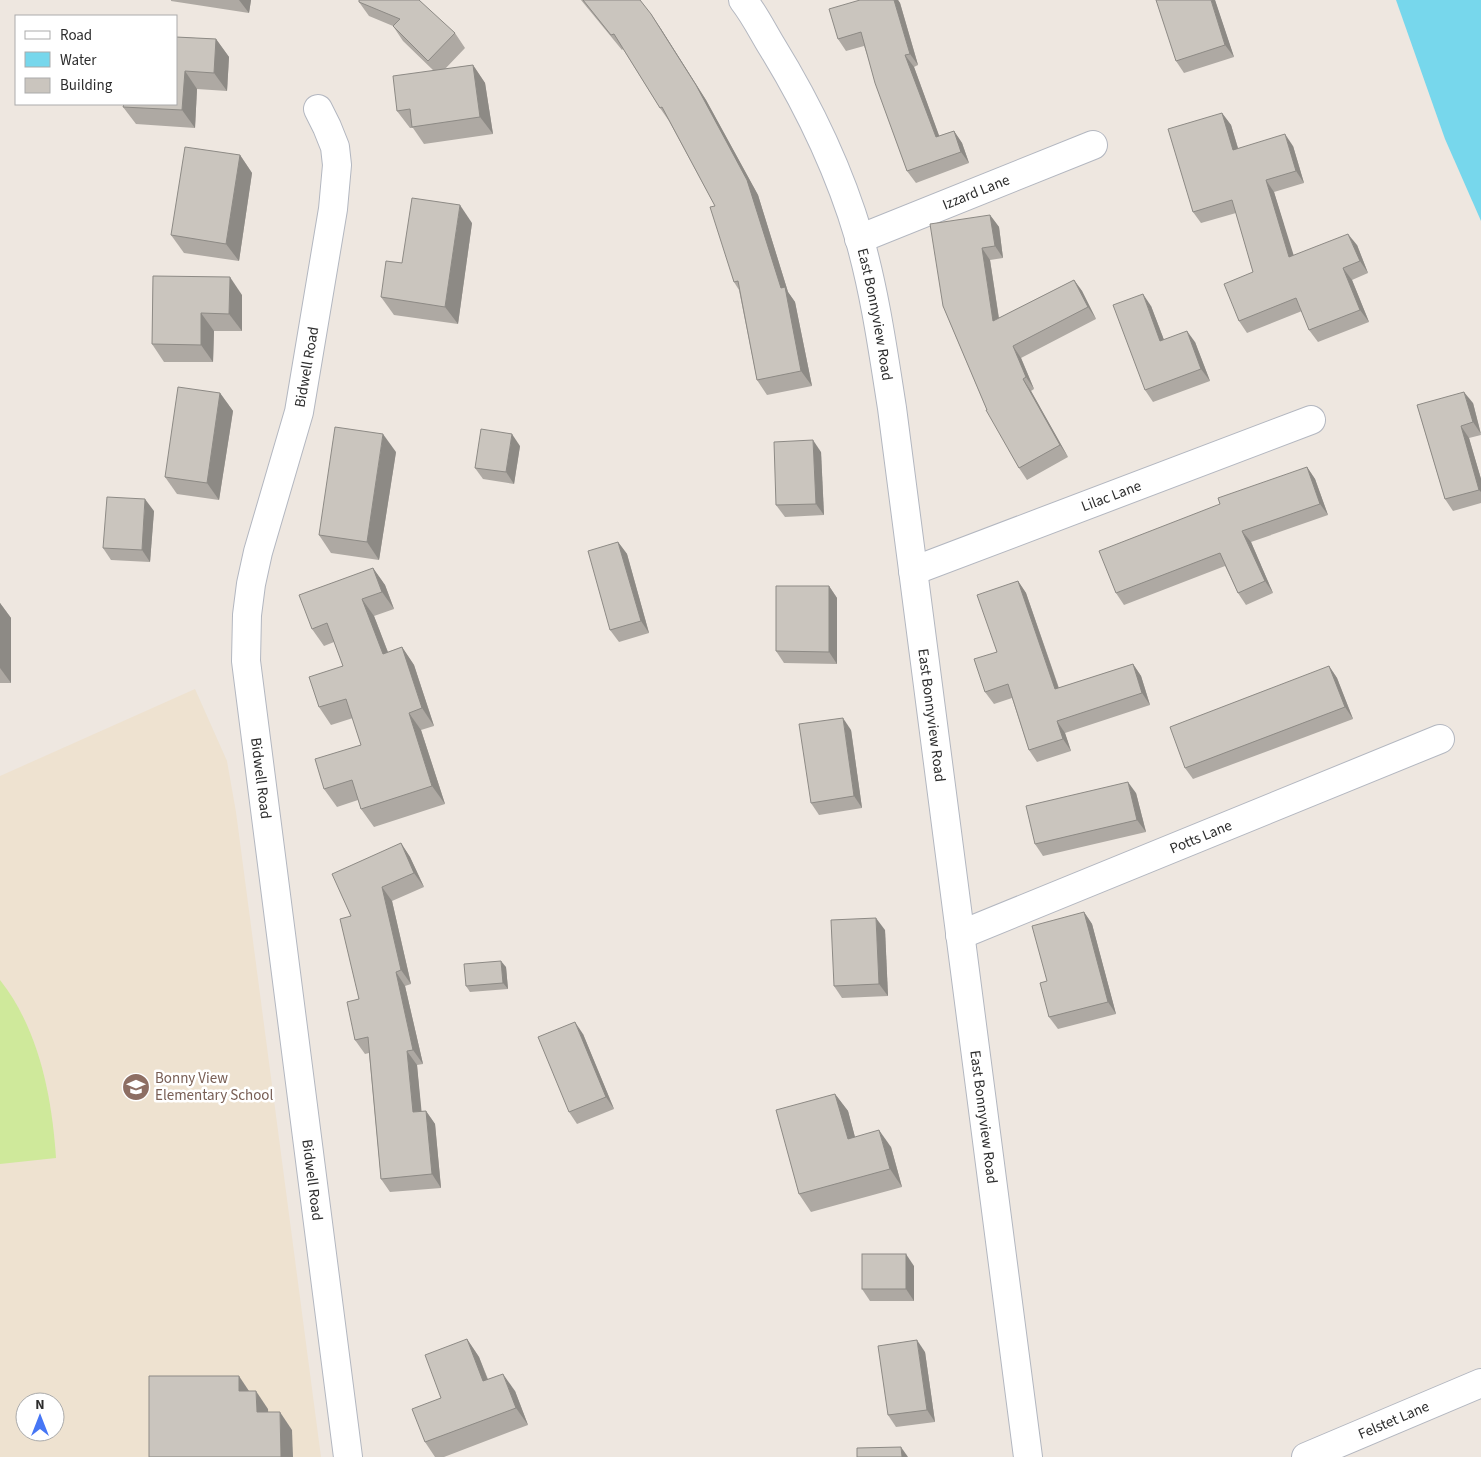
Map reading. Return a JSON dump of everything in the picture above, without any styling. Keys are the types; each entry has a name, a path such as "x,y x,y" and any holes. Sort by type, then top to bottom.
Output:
{"street":[{"name":"East Bonnyview Road","path":"743,0 791,78 811,116 838,176 859,239 882,346 892,408 1028,1457"},
{"name":"Bidwell Road","path":"318,109 334,147 337,165 334,201 299,412 258,552 251,584 247,615 246,661 348,1457"},
{"name":"Izzard Lane","path":"859,239 1093,145"},
{"name":"Lilac Lane","path":"913,571 1311,420"},
{"name":"Potts Lane","path":"960,935 1440,739"},
{"name":"Felstet Lane","path":"1306,1457 1481,1383"}],"shaded area":[{"name":"Bonny View Elementary School","path":"195,689 227,761 236,812 321,1457 0,1457 0,776"}],"green space":[{"path":"0,980 25,1020 41,1064 51,1111 56,1158 0,1164"}],"water":[{"path":"1396,0 1481,0 1481,221 1445,139"}],"building":[{"path":"359,0 419,0 455,33 428,61 393,26 400,19 359,2"},
{"path":"583,0 640,0 696,85 747,180 781,288 785,287 801,371 757,380 738,281 734,282 710,207 715,206 662,107 660,108 614,34 611,35"},
{"path":"860,0 894,0 910,54 905,55 936,137 954,131 961,152 907,171 875,83 861,32 838,39 829,9"},
{"path":"1156,0 1211,0 1225,45 1176,61"},
{"path":"178,37 216,39 214,73 185,71 182,110 123,107 124,105 178,105"},
{"path":"473,65 480,117 412,127 410,109 397,111 393,76"},
{"path":"1222,113 1233,150 1285,134 1296,171 1266,180 1289,257 1348,234 1360,261 1343,268 1360,310 1309,330 1296,298 1239,321 1224,284 1253,272 1232,200 1193,212 1168,129"},
{"path":"185,147 240,155 226,244 171,235"},
{"path":"412,198 460,205 445,307 381,297 386,261 402,263"},
{"path":"990,215 995,246 982,248 993,321 1074,280 1088,307 1013,346 1026,377 1023,379 1060,445 1019,468 986,410 943,306 930,224"},
{"path":"153,276 230,277 229,314 201,313 201,345 152,344"},
{"path":"1143,294 1160,341 1187,331 1201,369 1145,390 1113,305"},
{"path":"178,387 220,393 207,483 165,477"},
{"path":"1464,392 1473,422 1461,426 1479,490 1445,499 1417,405"},
{"path":"335,427 383,434 367,542 319,535"},
{"path":"481,429 512,434 506,472 475,468"},
{"path":"813,440 816,504 776,505 774,442"},
{"path":"1307,467 1320,504 1242,531 1265,581 1238,593 1220,553 1116,593 1099,551 1220,504 1218,498"},
{"path":"107,497 145,499 142,550 103,548"},
{"path":"618,542 641,621 610,630 588,551"},
{"path":"373,568 382,592 362,599 383,654 402,647 422,708 409,713 432,786 361,809 352,780 324,789 315,759 361,745 346,699 319,707 309,677 343,666 327,623 312,629 299,595"},
{"path":"1018,581 1055,689 1133,664 1142,693 1057,721 1063,739 1029,750 1008,684 985,692 974,659 997,652 977,595"},
{"path":"776,586 829,586 829,652 776,651"},
{"path":"1329,666 1345,707 1185,768 1170,727"},
{"path":"843,718 854,796 811,803 799,724"},
{"path":"1128,782 1137,820 1035,844 1026,806"},
{"path":"401,843 414,873 382,887 401,970 396,972 413,1050 407,1051 413,1112 426,1111 432,1174 381,1179 368,1037 355,1040 347,1002 359,999 340,919 351,916 332,874"},
{"path":"1084,912 1108,1002 1049,1017 1040,983 1047,981 1032,926"},
{"path":"876,918 879,984 834,986 831,920"},
{"path":"501,961 503,983 466,986 464,964"},
{"path":"575,1022 606,1097 569,1112 538,1037"},
{"path":"835,1094 848,1139 879,1130 890,1169 799,1194 776,1110"},
{"path":"862,1254 906,1254 906,1289 862,1289"},
{"path":"467,1339 483,1381 503,1374 516,1408 425,1442 412,1409 441,1398 425,1355"},
{"path":"917,1340 927,1410 888,1415 878,1346"},
{"path":"149,1376 239,1376 239,1391 256,1391 257,1412 280,1412 281,1457 149,1457"},
{"path":"901,1447 902,1457 857,1457 857,1448"}],"place":[{"name":"Bonny View Elementary School","path":"136,1087"}]}
